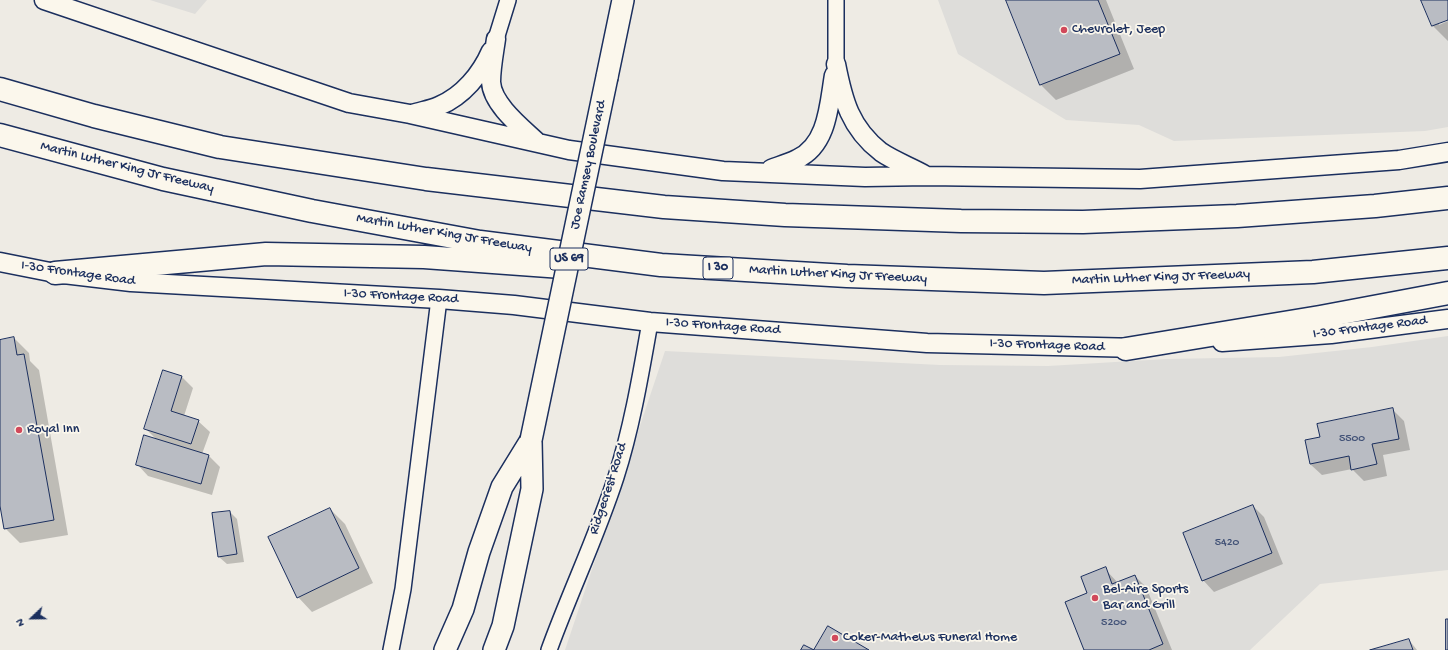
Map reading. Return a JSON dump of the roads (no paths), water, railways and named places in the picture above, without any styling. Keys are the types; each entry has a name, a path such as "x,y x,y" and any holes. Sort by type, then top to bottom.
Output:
{"highway":[{"name":"Joe Ramsey Boulevard","path":"531,440 623,0"},
{"path":"0,89 94,116 220,147 426,179 664,207 785,215 961,221 1083,222 1237,216 1375,206 1448,198"},
{"name":"Martin Luther King Jr Freeway","path":"0,135 163,179 312,211 480,242 661,264 831,276 1044,283 1313,272 1448,258"},
{"path":"55,273 266,254 424,257 610,270 661,264"},
{"path":"1126,349 1320,317 1448,293"},
{"name":"US 69","path":"445,650 463,609 479,552 502,487 531,440"},
{"name":"US 69","path":"494,650 503,626 532,489 531,440"}],"main road":[{"path":"44,0 349,103 410,114 599,155 707,169 866,177 928,176 1140,179 1399,160 1448,152"},
{"path":"410,114 439,106 465,90 484,67 496,39"},
{"path":"496,39 491,84 500,104 516,123 537,142"},
{"path":"762,172 798,159 816,144 825,124 836,64"},
{"path":"836,64 843,99 857,127 882,152 928,176"},
{"name":"I-30 Frontage Road","path":"0,262 55,273 130,282 439,299 514,305 650,322 927,343 1126,349 1331,334 1448,319"}],"street":[{"path":"496,39 508,0"},
{"path":"836,0 836,64"},
{"path":"391,650 403,589 439,299"},
{"name":"Ridgecrest Road","path":"549,650 588,555 616,476 639,384 650,322"}],"place":[{"name":"Chevrolet, Jeep","path":"1064,30"},
{"name":"Royal Inn","path":"19,430"},
{"name":"Bel-Aire Sports Bar and Grill","path":"1095,598"},
{"name":"Coker-Mathews Funeral Home","path":"835,638"}]}
